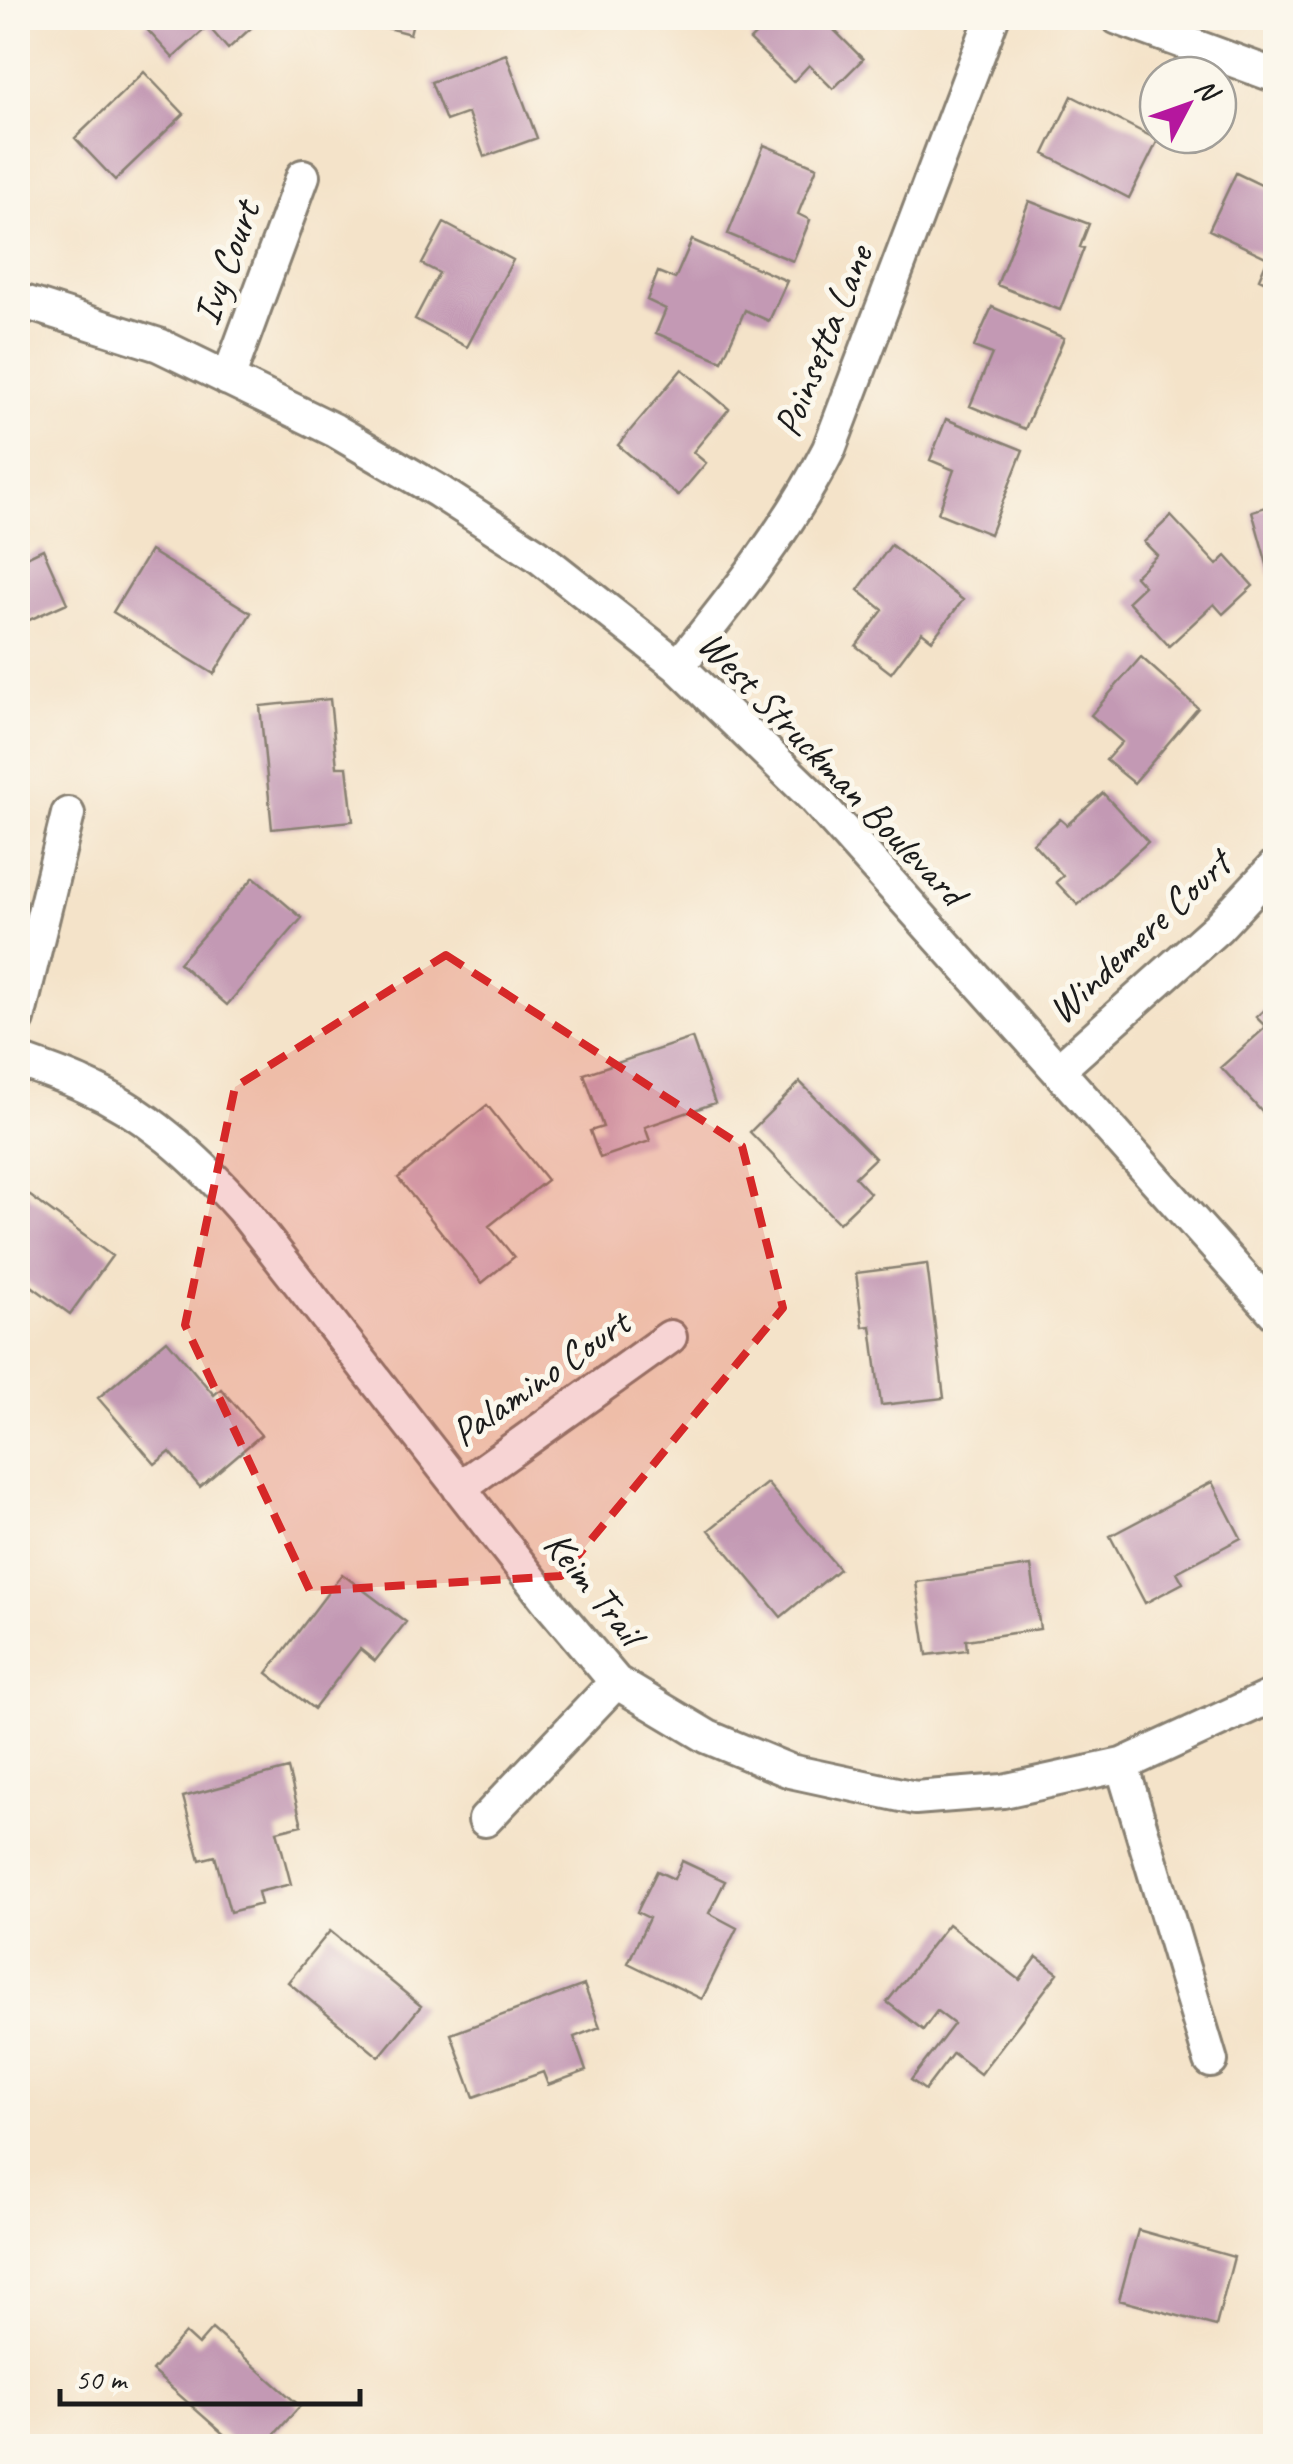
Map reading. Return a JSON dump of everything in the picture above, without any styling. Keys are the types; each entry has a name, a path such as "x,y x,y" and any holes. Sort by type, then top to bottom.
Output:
{"street":[{"name":"Poinsetta Lane","path":"678,666 759,567 805,497 829,449 992,18"},
{"path":"1118,18 1276,76"},
{"name":"Ivy Court","path":"228,379 303,176"},
{"name":"West Struckman Boulevard","path":"18,300 159,345 334,430 438,491 537,556 678,666 814,798 1276,1314"},
{"path":"18,1020 68,814"},
{"name":"Windemere Court","path":"1058,1070 1218,926 1276,865"},
{"name":"Keim Trail","path":"18,1060 86,1086 156,1127 201,1164 241,1208 616,1682 708,1737 790,1771 915,1798 1003,1791 1122,1765 1276,1694"},
{"name":"Palamino Court","path":"459,1488 670,1338"},
{"path":"484,1820 616,1682"},
{"path":"1122,1765 1210,2061"}],"highlighted area":[{"path":"446,955 742,1146 783,1308 561,1576 310,1591 185,1325 235,1087"}],"building":[{"path":"153,18 262,18 228,49 208,26 173,58 144,26"},
{"path":"350,18 414,18 410,34"},
{"path":"772,18 844,18 833,29 863,59 833,89 809,65 793,82 750,40"},
{"path":"506,54 537,138 484,157 468,113 446,121 431,82"},
{"path":"144,72 184,114 115,180 75,138"},
{"path":"1072,96 1138,130 1138,155 1150,155 1129,198 1044,154"},
{"path":"764,145 817,167 798,214 810,220 793,261 728,234"},
{"path":"1236,173 1276,192 1276,287 1259,279 1268,258 1209,230"},
{"path":"1029,201 1089,224 1060,310 997,285"},
{"path":"444,223 513,260 467,347 415,319 439,273 422,264"},
{"path":"692,240 787,281 769,321 745,310 722,361 656,333 666,309 647,300 658,272 675,279"},
{"path":"992,307 1064,338 1025,429 970,406 992,354 974,347"},
{"path":"682,369 729,409 693,452 706,463 678,496 618,445"},
{"path":"946,419 1023,450 990,534 938,513 954,470 930,460"},
{"path":"1276,504 1276,573 1270,575 1252,511"},
{"path":"1171,516 1217,565 1226,556 1253,586 1223,614 1214,604 1169,646 1128,601 1144,586 1135,576 1157,555 1144,542"},
{"path":"891,545 963,600 932,640 922,632 891,673 856,646 883,610 858,590"},
{"path":"43,549 67,603 18,625 18,561"},
{"path":"150,551 251,613 214,674 113,612"},
{"path":"1141,657 1198,708 1134,783 1106,760 1122,742 1091,715"},
{"path":"330,699 337,767 347,767 353,821 272,829 260,706"},
{"path":"1103,793 1148,842 1078,905 1056,882 1063,876 1033,843 1060,819 1067,825"},
{"path":"254,877 302,918 227,1005 179,963"},
{"path":"1276,999 1276,1101 1263,1113 1221,1067 1266,1027 1256,1017"},
{"path":"692,1038 715,1103 645,1127 650,1141 600,1158 590,1131 603,1127 584,1074"},
{"path":"800,1082 875,1158 855,1177 870,1193 839,1223 750,1132"},
{"path":"487,1105 547,1180 489,1226 514,1257 482,1283 398,1178"},
{"path":"18,1187 112,1256 70,1314 18,1276"},
{"path":"927,1264 944,1398 881,1405 871,1326 863,1327 856,1273"},
{"path":"167,1340 214,1395 221,1389 261,1435 200,1487 170,1452 155,1464 98,1398"},
{"path":"1212,1482 1241,1538 1177,1572 1183,1583 1145,1603 1110,1536"},
{"path":"767,1483 839,1569 781,1617 709,1530"},
{"path":"1031,1566 1040,1629 966,1640 967,1650 927,1655 916,1582"},
{"path":"342,1574 406,1622 375,1661 360,1649 314,1709 267,1673"},
{"path":"288,1769 302,1825 277,1831 291,1884 258,1892 261,1904 230,1912 215,1856 200,1860 183,1797"},
{"path":"682,1861 725,1881 709,1913 737,1928 702,1999 628,1963 649,1918 637,1912 657,1871 674,1879"},
{"path":"948,1924 1020,1980 1037,1957 1058,1973 980,2074 953,2053 925,2090 911,2080 954,2024 937,2011 923,2030 887,2002"},
{"path":"330,1931 421,2006 379,2057 288,1982"},
{"path":"584,1985 600,2027 574,2037 586,2071 548,2085 543,2072 474,2097 451,2034"},
{"path":"1138,2230 1234,2257 1216,2326 1119,2300"},
{"path":"212,2329 300,2406 264,2446 237,2446 152,2371 185,2333 198,2345"}]}
